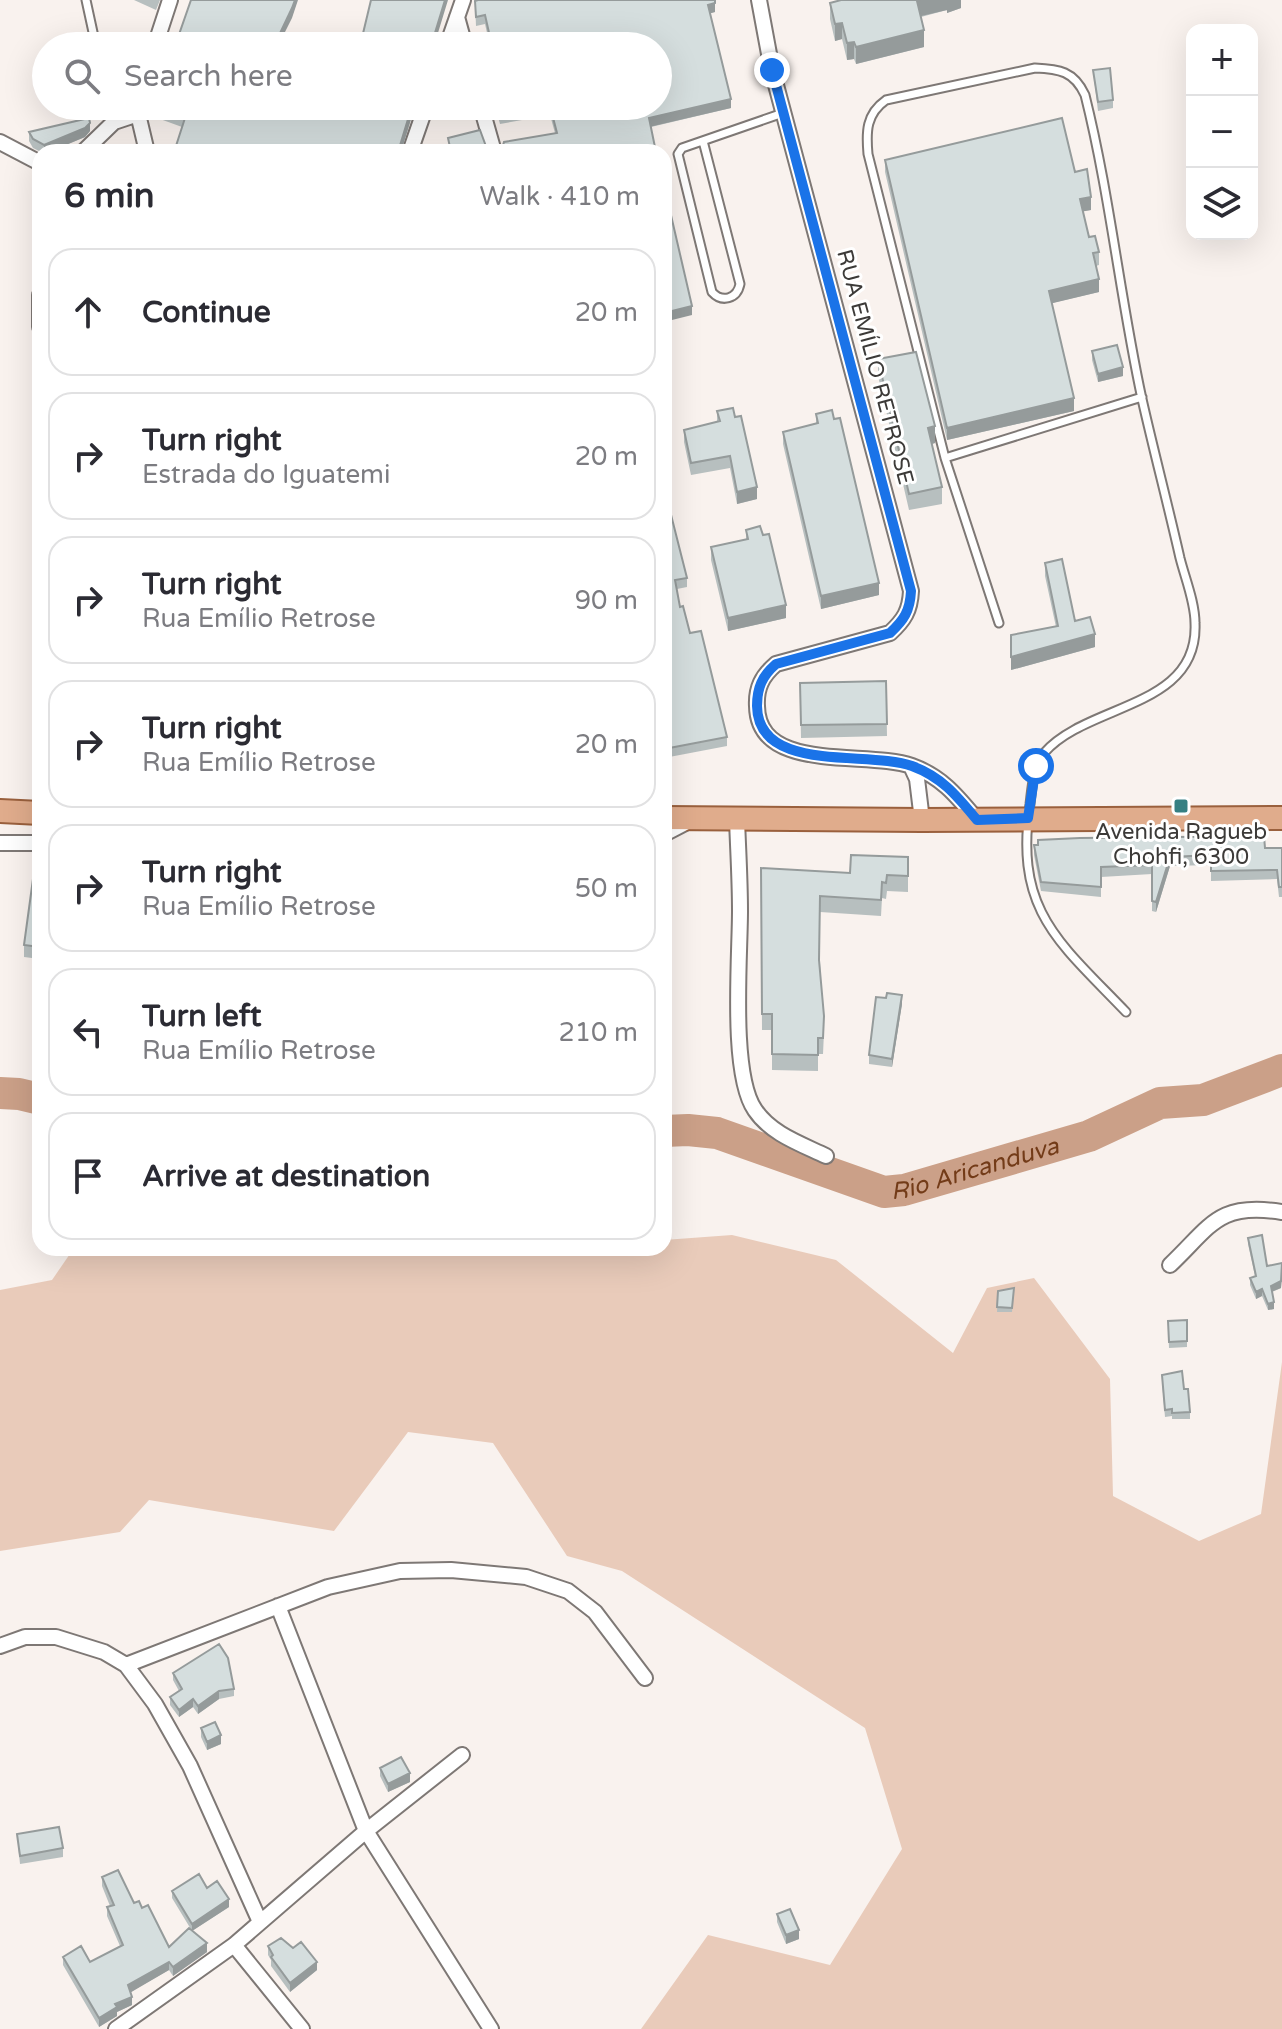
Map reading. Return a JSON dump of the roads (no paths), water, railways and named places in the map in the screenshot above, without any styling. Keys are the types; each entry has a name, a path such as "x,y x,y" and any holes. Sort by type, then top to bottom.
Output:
{"main road":[{"path":"0,811 32,813"},
{"path":"672,818 1282,818"}],"street":[{"path":"160,32 170,0"},
{"path":"452,32 463,0"},
{"name":"RUA EMÍLIO RETROSE","path":"759,0 783,113 911,591 910,607 904,620 890,633 776,664 760,681 757,712 768,739 794,752 884,759 934,775 950,788 977,820"},
{"path":"457,17 461,32"},
{"path":"91,144 118,120"},
{"path":"141,120 145,144"},
{"path":"413,144 421,120"},
{"path":"485,120 492,144"},
{"path":"0,142 32,159"},
{"path":"911,766 917,779 922,820"},
{"path":"672,830 694,818"},
{"path":"737,819 739,1030 746,1096 759,1117 770,1126 791,1140 826,1156"},
{"path":"0,843 32,843"},
{"path":"1170,1265 1221,1217 1236,1210 1258,1208 1282,1212"},
{"path":"126,1665 328,1587 400,1571 451,1570 526,1577 568,1591 586,1603 645,1678"},
{"path":"278,1606 366,1831 491,2029"},
{"path":"0,1646 25,1637 56,1637 104,1652 126,1665 155,1704 190,1766 260,1922"},
{"path":"116,2029 234,1945 366,1831 462,1755"},
{"path":"234,1945 302,2029"}],"lane":[{"path":"86,0 93,32"},
{"path":"999,623 945,458 868,154 867,136 871,115 886,100 1035,68 1054,69 1079,82 1089,110 1142,397 1195,622 1187,662 1177,677 1156,691 1062,738 1043,753 1036,766 1028,818 1031,892 1046,924 1126,1012"},
{"path":"703,141 740,284 736,294 730,298 722,298 712,292 678,154 682,148 783,113"},
{"path":"945,458 1142,397"}],"waterway":[{"name":"Rio Aricanduva","path":"672,1131 717,1133 884,1192 904,1190 1089,1136 1160,1103 1203,1100 1282,1070"},
{"name":"Rio Aricanduva","path":"0,1093 32,1097"}],"place":[{"name":"Avenida Ragueb Chohfi, 6300","path":"1181,806"}]}
